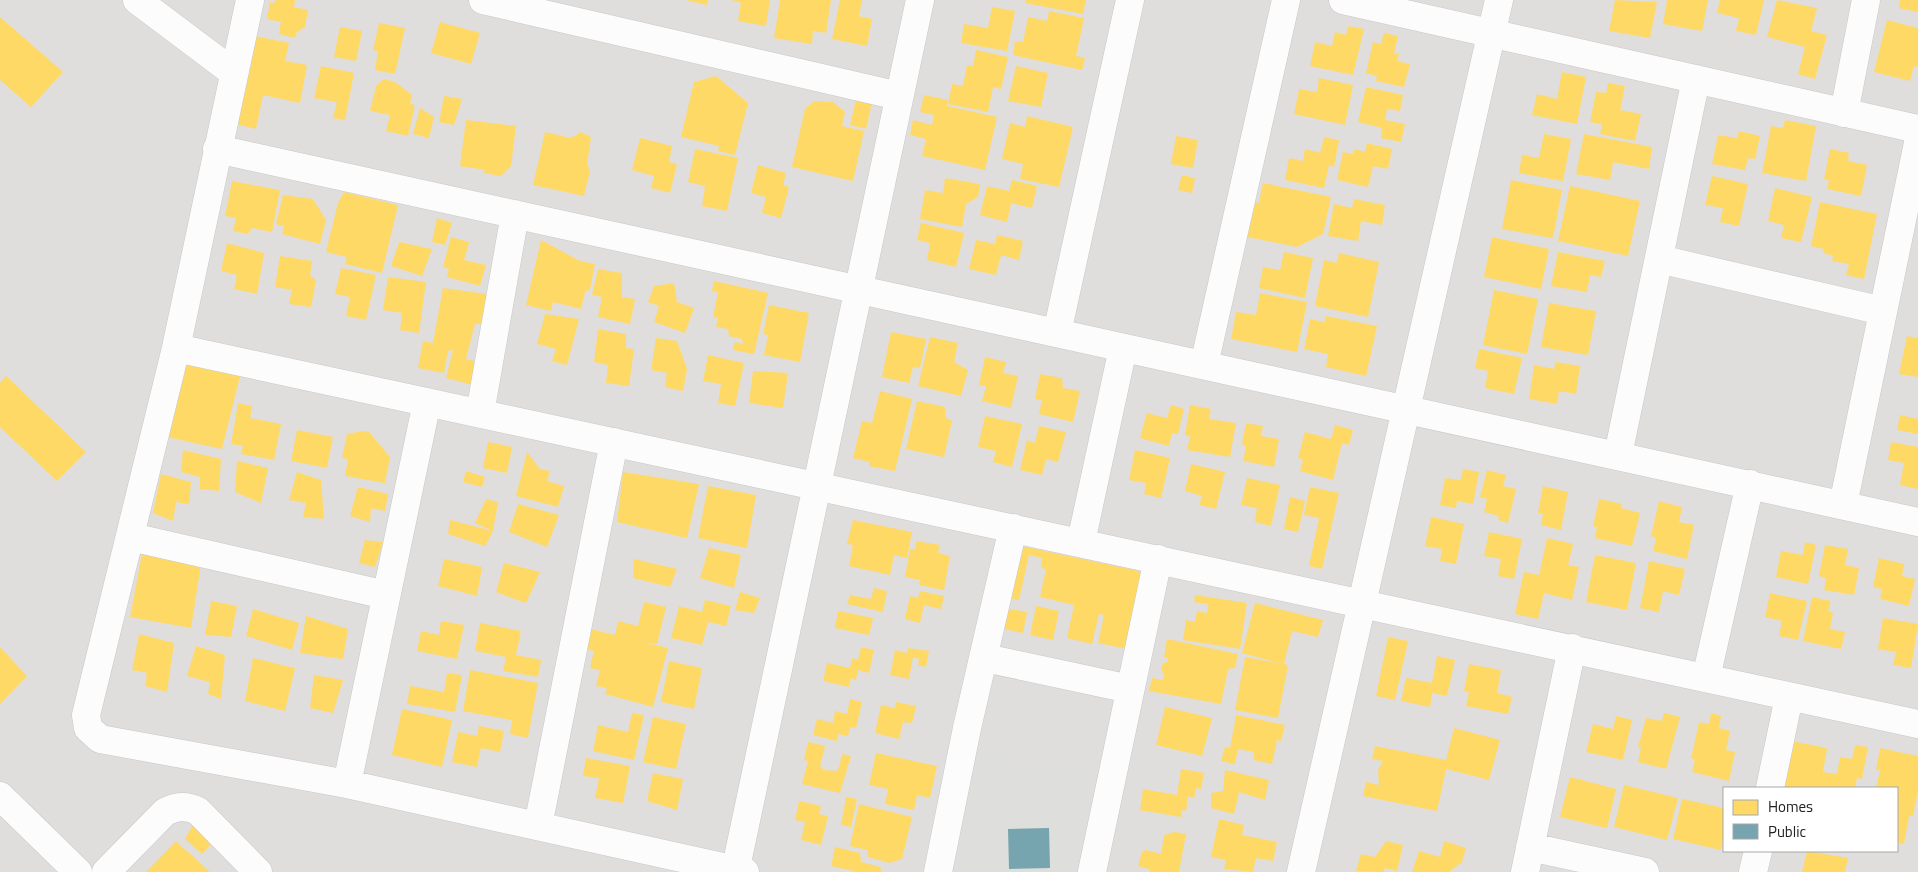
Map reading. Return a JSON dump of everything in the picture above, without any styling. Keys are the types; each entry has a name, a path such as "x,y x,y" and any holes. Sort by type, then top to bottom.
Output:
{"street":[{"path":"137,0 234,73"},
{"path":"250,0 176,348 86,715 88,728 100,739 347,784 738,871 816,486 920,0"},
{"path":"483,0 575,10 899,96"},
{"path":"1057,333 1130,0"},
{"path":"1204,365 1286,0"},
{"path":"1343,0 1918,129"},
{"path":"1301,872 1499,0"},
{"path":"1844,113 1866,0"},
{"path":"1618,455 1696,80"},
{"path":"1843,505 1918,143"},
{"path":"217,149 1918,522"},
{"path":"480,413 515,214"},
{"path":"1659,259 1883,311"},
{"path":"176,348 1918,724"},
{"path":"1081,542 1124,348"},
{"path":"347,784 427,402"},
{"path":"538,826 614,442"},
{"path":"1706,678 1750,484"},
{"path":"938,872 967,728 985,658 1013,528"},
{"path":"131,537 386,595"},
{"path":"1092,872 1158,559"},
{"path":"1572,648 1527,860 1645,872"},
{"path":"985,658 1130,689"},
{"path":"1770,787 1789,697"},
{"path":"0,796 78,872"},
{"path":"106,872 165,812 181,806 189,806 198,811 258,872"},
{"path":"1754,872 1758,852"}],"shaded area":[{"path":"0,0 1918,0 1918,872 0,872"},
{"path":"982,751 1090,774 1073,872 956,872"}],"building: Homes":[{"path":"275,0 295,0 294,7 308,10 305,27 297,32 295,38 279,34 281,22 267,19 270,2 275,3"},
{"path":"686,0 708,0 707,5"},
{"path":"732,0 770,0 766,26 738,21 741,3"},
{"path":"780,0 831,0 826,33 813,31 812,44 774,38"},
{"path":"840,0 862,0 859,16 872,19 867,46 832,39"},
{"path":"1025,0 1086,0 1083,14 1025,3"},
{"path":"1615,0 1657,2 1650,38 1609,31"},
{"path":"1667,0 1708,0 1702,31 1663,24"},
{"path":"1720,0 1764,0 1756,35 1736,31 1739,18 1717,13"},
{"path":"1777,0 1817,8 1811,31 1827,35 1815,79 1798,74 1805,47 1767,37"},
{"path":"1900,0 1918,0 1918,12 1899,8"},
{"path":"992,7 1015,11 1007,51 961,43 964,24 988,28"},
{"path":"1049,11 1084,18 1076,56 1085,58 1082,70 1013,55 1015,41 1023,42 1028,17 1047,21"},
{"path":"0,17 63,72 31,107 0,80"},
{"path":"1887,20 1918,28 1918,67 1914,66 1910,81 1874,72"},
{"path":"440,22 480,33 471,64 431,53"},
{"path":"379,23 405,28 395,74 375,70 378,51 373,50"},
{"path":"1348,26 1364,29 1353,75 1310,66 1315,42 1332,46 1335,32 1346,35"},
{"path":"340,27 362,31 356,61 334,57"},
{"path":"1384,33 1398,36 1394,53 1399,54 1397,61 1410,64 1404,87 1376,81 1377,76 1366,73 1373,42 1381,44"},
{"path":"255,36 289,43 285,61 307,65 300,103 263,95 256,129 236,124"},
{"path":"976,50 1008,57 1001,89 993,87 988,112 948,104 952,84 963,86 967,65 973,66"},
{"path":"321,66 354,73 345,120 333,118 337,102 314,98"},
{"path":"1016,66 1048,73 1041,107 1008,101"},
{"path":"1562,72 1586,77 1577,124 1532,115 1537,94 1557,99"},
{"path":"716,76 748,103 735,155 718,151 719,146 681,137 694,82"},
{"path":"1319,78 1353,85 1345,125 1294,114 1299,89 1317,92"},
{"path":"384,79 395,82 412,95 410,104 415,105 408,136 386,131 390,115 370,111 376,86"},
{"path":"1608,83 1625,86 1620,110 1641,114 1635,141 1600,134 1602,124 1590,122 1596,92 1606,93"},
{"path":"1366,87 1403,95 1400,111 1387,109 1385,120 1405,124 1401,142 1381,138 1382,128 1358,122"},
{"path":"924,95 948,100 947,106 997,117 985,170 922,156 926,139 910,135 913,120 932,125 934,115 920,112"},
{"path":"444,96 462,99 454,125 439,122"},
{"path":"856,99 872,102 866,129 850,125"},
{"path":"814,101 833,102 845,112 842,126 864,131 853,181 792,167 805,109"},
{"path":"420,108 434,117 429,138 413,134"},
{"path":"1027,116 1073,127 1059,187 1020,179 1023,164 1002,159 1010,123 1025,127"},
{"path":"466,120 516,126 511,166 501,176 483,173 485,170 460,166"},
{"path":"1785,120 1816,126 1806,181 1762,173 1771,126 1783,128"},
{"path":"1739,131 1760,136 1755,159 1748,158 1745,170 1712,164 1718,135 1737,138"},
{"path":"545,132 571,138 581,132 591,137 587,164 590,171 584,196 533,185"},
{"path":"1544,134 1571,139 1563,181 1519,173 1522,155 1539,158"},
{"path":"1584,134 1652,147 1649,169 1613,162 1610,180 1576,174"},
{"path":"1176,136 1198,140 1193,168 1171,164"},
{"path":"1324,137 1339,140 1334,167 1329,165 1324,188 1285,180 1289,158 1303,161 1305,149 1320,153"},
{"path":"640,138 672,146 669,162 677,164 670,193 651,188 654,176 632,170"},
{"path":"1367,143 1392,149 1388,169 1373,166 1368,187 1337,180 1343,152 1353,154 1354,149 1365,152"},
{"path":"695,149 738,158 727,211 702,206 705,186 688,182"},
{"path":"1830,149 1849,153 1848,161 1867,165 1861,196 1827,189 1829,180 1824,179"},
{"path":"758,165 786,173 783,185 789,187 781,218 762,213 766,197 751,193"},
{"path":"1182,175 1195,178 1192,193 1178,190"},
{"path":"1712,176 1748,184 1739,226 1720,222 1723,208 1705,205"},
{"path":"945,178 980,184 978,197 966,204 962,227 920,219 925,190 943,193"},
{"path":"1012,180 1037,186 1032,208 1011,203 1007,222 980,215 987,186 1009,191"},
{"path":"1511,180 1562,190 1553,238 1502,229"},
{"path":"232,181 280,190 272,232 252,228 248,234 233,231 236,218 225,216"},
{"path":"1263,183 1331,197 1323,234 1297,247 1242,236 1249,201 1259,203"},
{"path":"1570,186 1640,201 1628,256 1558,241"},
{"path":"1775,188 1812,197 1801,242 1781,238 1784,225 1768,221"},
{"path":"344,192 398,205 382,273 345,264 347,257 326,252 338,203"},
{"path":"283,195 313,199 326,220 320,244 282,234 284,226 276,224"},
{"path":"1354,199 1385,205 1382,225 1361,221 1358,241 1328,236 1334,204 1352,208"},
{"path":"1820,202 1877,214 1864,279 1846,275 1849,264 1832,261 1833,256 1823,253 1824,249 1811,246"},
{"path":"437,218 452,223 445,245 432,242"},
{"path":"921,223 964,233 956,267 927,260 930,243 917,240"},
{"path":"997,235 1023,241 1019,260 1001,255 996,275 969,269 976,240 995,244"},
{"path":"451,237 469,242 464,260 486,265 480,286 447,277 449,269 443,267"},
{"path":"1492,237 1549,249 1541,289 1484,277"},
{"path":"541,240 580,261 595,264 590,289 585,292 581,309 553,302 551,311 526,305"},
{"path":"399,242 432,249 422,276 391,266"},
{"path":"227,243 264,253 257,294 234,289 237,275 221,271"},
{"path":"1284,252 1313,258 1305,298 1259,288 1263,267 1280,270"},
{"path":"1558,252 1605,261 1601,277 1590,275 1587,292 1551,286"},
{"path":"1339,253 1379,262 1368,317 1315,306 1324,260 1337,263"},
{"path":"280,256 312,261 310,275 316,280 311,307 289,304 292,290 275,287"},
{"path":"341,268 376,275 366,320 346,316 350,297 335,294"},
{"path":"598,269 622,273 622,297 635,299 630,324 598,317 602,297 592,295"},
{"path":"388,277 426,282 419,333 400,330 402,313 383,310"},
{"path":"714,281 768,293 754,354 733,350 735,342 743,344 742,339 729,336 728,329 716,327 718,318 713,317 718,292 712,291"},
{"path":"674,283 677,302 694,308 685,333 654,322 659,306 648,302 654,286"},
{"path":"443,288 494,295 489,323 475,324 466,359 481,363 476,386 446,378 453,350 448,351 444,373 418,368 423,341 433,343"},
{"path":"1494,290 1538,299 1527,354 1483,345"},
{"path":"1260,293 1307,302 1297,352 1231,339 1236,312 1256,315"},
{"path":"1549,303 1596,311 1588,355 1541,347"},
{"path":"769,305 809,313 800,362 764,355 768,335 763,334"},
{"path":"545,314 579,319 567,365 552,361 556,349 537,344"},
{"path":"1326,316 1377,326 1366,376 1326,367 1328,354 1304,349 1310,319 1325,322"},
{"path":"598,329 626,334 626,348 634,349 629,386 606,383 608,365 594,362"},
{"path":"891,332 926,339 920,368 913,367 909,383 882,377"},
{"path":"1907,336 1918,338 1918,377 1899,374"},
{"path":"930,337 958,343 954,362 968,370 961,396 918,386"},
{"path":"656,338 677,341 687,369 683,391 665,387 667,373 651,370"},
{"path":"1479,349 1522,358 1514,394 1485,388 1488,371 1475,368"},
{"path":"708,355 744,363 735,406 718,403 721,384 703,381"},
{"path":"985,357 1006,362 1003,373 1018,376 1011,408 982,401 986,386 979,385"},
{"path":"1556,362 1580,366 1576,394 1559,391 1557,404 1529,399 1534,365 1554,369"},
{"path":"185,363 240,376 222,449 167,437"},
{"path":"753,371 788,373 783,408 749,403"},
{"path":"1040,374 1062,378 1063,388 1080,391 1073,422 1039,414 1042,400 1035,399"},
{"path":"6,376 86,452 57,481 0,427 0,383"},
{"path":"880,391 912,399 895,471 869,466 870,462 853,458 862,421 872,423"},
{"path":"917,401 945,407 946,418 952,421 944,457 906,449"},
{"path":"238,403 252,406 250,418 281,424 274,460 241,454 243,446 231,444"},
{"path":"1171,405 1184,409 1178,434 1172,433 1169,446 1140,438 1147,413 1167,418"},
{"path":"1190,405 1211,409 1209,419 1236,423 1230,457 1187,450 1190,436 1185,435"},
{"path":"1900,415 1918,419 1918,434 1897,430"},
{"path":"985,416 1022,424 1012,467 993,462 996,451 978,447"},
{"path":"1246,423 1263,426 1261,436 1279,439 1274,467 1243,461 1246,447 1242,444"},
{"path":"1335,425 1353,430 1349,445 1342,443 1333,480 1300,471 1303,460 1298,458 1305,432 1331,439"},
{"path":"1039,426 1066,432 1058,462 1046,459 1042,475 1020,470 1027,440 1035,443"},
{"path":"297,430 333,437 327,468 291,461"},
{"path":"363,431 369,432 390,457 385,483 345,476 348,459 342,458 347,434"},
{"path":"488,442 512,447 507,473 483,468"},
{"path":"1891,442 1918,447 1918,489 1900,485 1904,463 1888,460"},
{"path":"183,450 221,459 219,491 200,489 200,477 181,472"},
{"path":"1135,450 1170,458 1161,498 1144,494 1146,483 1129,480"},
{"path":"527,452 540,469 550,471 547,481 564,486 558,507 516,496"},
{"path":"237,461 268,468 261,503 235,492"},
{"path":"1191,464 1225,472 1216,509 1199,505 1202,496 1185,491"},
{"path":"1463,469 1479,472 1473,504 1457,501 1456,508 1440,505 1445,478 1461,480"},
{"path":"1487,470 1506,475 1503,486 1516,489 1508,523 1498,520 1499,516 1484,512 1487,499 1480,497"},
{"path":"466,471 485,477 482,487 463,482"},
{"path":"297,472 321,480 324,519 303,517 306,503 289,500"},
{"path":"623,472 699,484 687,538 617,522"},
{"path":"161,474 191,482 189,504 176,502 173,521 153,513"},
{"path":"1247,478 1280,485 1271,526 1255,522 1257,508 1241,505"},
{"path":"708,486 756,495 747,548 698,538"},
{"path":"1543,486 1568,492 1561,530 1541,525 1543,514 1538,513"},
{"path":"358,487 388,494 385,511 371,508 370,522 350,516"},
{"path":"1310,487 1339,493 1322,569 1309,566 1319,518 1304,515"},
{"path":"1290,497 1305,501 1298,532 1284,529"},
{"path":"486,499 498,502 493,531 475,523"},
{"path":"1599,499 1622,504 1621,508 1640,513 1632,546 1595,538 1597,527 1593,526"},
{"path":"1659,501 1682,507 1679,522 1694,525 1687,559 1653,551 1656,538 1651,536"},
{"path":"518,504 559,515 547,547 509,532"},
{"path":"1431,517 1464,524 1456,564 1440,561 1442,549 1425,546"},
{"path":"450,520 493,531 485,546 448,534"},
{"path":"853,520 912,532 907,558 894,555 890,575 849,566 853,545 847,544"},
{"path":"1489,532 1522,539 1514,579 1498,576 1501,559 1484,556"},
{"path":"1547,538 1573,544 1568,565 1579,567 1572,600 1544,593 1538,619 1515,614 1524,572 1539,575"},
{"path":"365,540 383,542 375,567 359,563"},
{"path":"916,541 940,545 938,553 950,556 944,590 919,585 920,580 905,577 910,549 915,549"},
{"path":"1805,542 1816,545 1808,584 1776,577 1781,551 1803,555"},
{"path":"1825,545 1848,549 1845,565 1859,568 1854,595 1824,590 1826,578 1819,576"},
{"path":"1021,546 1148,573 1132,650 1098,643 1104,615 1099,614 1092,644 1067,638 1074,605 1040,597 1046,569 1041,568 1042,558 1029,555 1019,600 1010,598"},
{"path":"709,548 741,555 734,588 700,578"},
{"path":"143,549 201,564 191,628 130,617"},
{"path":"1595,555 1636,563 1627,610 1586,602"},
{"path":"1879,558 1904,564 1902,576 1915,579 1909,606 1880,599 1882,589 1873,587"},
{"path":"444,559 482,567 477,596 438,586"},
{"path":"634,559 677,569 670,587 633,578"},
{"path":"1649,561 1685,569 1679,595 1663,591 1659,612 1640,608"},
{"path":"504,563 540,572 526,603 496,592"},
{"path":"874,588 887,591 883,612 847,604 850,595 871,599"},
{"path":"920,591 944,596 941,609 924,605 920,623 905,619 910,596 918,598"},
{"path":"740,592 760,598 754,613 735,610"},
{"path":"1770,593 1807,601 1798,640 1779,636 1782,621 1765,617"},
{"path":"1195,595 1247,603 1240,649 1183,640 1186,620 1195,622 1197,611 1207,613 1208,604 1194,602"},
{"path":"1812,597 1831,601 1828,611 1833,613 1830,629 1845,632 1841,649 1803,641"},
{"path":"705,600 731,606 726,626 708,622 702,645 671,638 679,606 702,612"},
{"path":"211,601 237,606 231,637 205,635"},
{"path":"644,602 666,607 657,644 643,642 668,648 653,707 605,694 607,688 596,686 600,670 590,668 594,651 586,649 591,629 615,635 618,621 638,626"},
{"path":"1255,603 1323,620 1318,637 1292,631 1284,664 1288,665 1278,718 1235,710 1245,657 1279,663 1242,653"},
{"path":"1036,606 1059,611 1053,640 1030,635"},
{"path":"1004,608 1027,612 1023,633 1000,628"},
{"path":"253,609 299,623 292,650 246,636"},
{"path":"838,611 873,618 869,635 835,628"},
{"path":"306,616 348,629 343,659 300,653"},
{"path":"1883,618 1918,624 1911,668 1893,665 1896,652 1878,649"},
{"path":"441,621 464,625 457,659 417,651 421,631 439,635"},
{"path":"480,623 521,631 516,655 541,660 538,677 503,671 506,657 475,651"},
{"path":"139,634 174,643 167,692 145,686 147,673 132,670"},
{"path":"1388,637 1408,641 1395,700 1376,696"},
{"path":"1167,639 1238,654 1235,668 1228,669 1221,704 1149,691 1152,678 1163,680 1164,676 1161,668 1168,658 1164,657"},
{"path":"196,646 225,655 221,699 208,694 210,682 187,676"},
{"path":"0,647 27,676 0,704"},
{"path":"861,647 874,650 869,673 858,670 856,680 851,678 849,687 823,681 827,663 850,668 852,658 858,660"},
{"path":"908,648 929,651 926,667 918,665 919,659 913,657 909,679 890,675 895,650 907,653"},
{"path":"1437,656 1455,660 1447,696 1432,693 1430,707 1401,701 1406,678 1432,683"},
{"path":"253,658 295,668 285,711 245,701"},
{"path":"669,661 702,668 694,709 661,702"},
{"path":"1469,664 1501,670 1497,693 1512,697 1508,714 1466,706 1469,692 1464,691"},
{"path":"470,670 538,683 528,738 510,734 512,720 463,711"},
{"path":"447,673 462,675 455,712 407,704 410,686 444,692"},
{"path":"314,675 343,680 333,713 310,708"},
{"path":"850,699 862,702 856,728 850,727 848,736 838,734 837,741 813,735 817,719 833,723 835,711 847,714"},
{"path":"896,702 916,706 912,723 903,722 899,739 875,733 881,705 895,708"},
{"path":"1165,707 1212,718 1202,756 1156,745"},
{"path":"402,709 452,720 442,767 392,755"},
{"path":"632,713 644,715 634,760 593,751 598,725 628,732"},
{"path":"1664,713 1680,717 1666,769 1638,762 1641,748 1638,747 1646,718 1662,721"},
{"path":"1711,713 1721,716 1719,728 1730,731 1726,750 1735,752 1729,781 1692,772 1695,759 1691,759 1699,722 1709,724"},
{"path":"1236,715 1285,725 1281,741 1277,740 1272,764 1254,760 1254,752 1238,749 1235,764 1221,761 1225,747 1230,748"},
{"path":"1616,716 1632,720 1623,760 1586,752 1593,724 1613,729"},
{"path":"653,717 686,724 676,769 643,762"},
{"path":"479,726 504,731 500,752 481,748 477,767 452,762 458,732 477,736"},
{"path":"1454,728 1500,740 1489,780 1446,769 1437,811 1363,796 1366,782 1379,785 1378,770 1383,761 1372,759 1375,746 1446,760"},
{"path":"1791,741 1827,748 1823,772 1837,774 1840,757 1852,759 1855,745 1868,747 1862,779 1857,778 1855,787 1782,787"},
{"path":"808,742 825,746 820,766 824,770 836,771 839,768 842,754 851,756 840,793 802,784 808,761 804,760"},
{"path":"1880,748 1918,756 1918,790 1913,816 1909,816 1904,844 1898,843 1898,787 1876,787 1880,770 1876,770"},
{"path":"876,753 937,766 930,798 917,795 914,810 885,804 888,789 869,785"},
{"path":"586,758 630,766 623,803 595,798 599,778 583,776"},
{"path":"1181,769 1204,773 1201,789 1196,788 1194,798 1188,796 1186,811 1182,810 1181,817 1140,810 1143,789 1177,795"},
{"path":"1225,770 1269,780 1265,800 1239,792 1234,814 1211,808 1211,793 1223,791"},
{"path":"653,773 683,779 677,810 647,801"},
{"path":"1570,777 1616,789 1607,828 1560,817"},
{"path":"1624,785 1678,798 1667,840 1614,827"},
{"path":"846,797 857,799 851,827 841,825"},
{"path":"1682,799 1723,808 1723,840 1721,850 1673,839"},
{"path":"799,801 821,806 819,814 828,816 821,845 801,840 805,822 795,820"},
{"path":"859,804 912,817 902,859 890,863 868,857 867,850 850,846"},
{"path":"1219,819 1244,825 1242,835 1277,842 1273,861 1256,858 1253,872 1224,869 1226,860 1211,857"},
{"path":"194,823 212,843 202,854 185,839"},
{"path":"1174,832 1186,834 1179,872 1151,872 1149,869 1138,866 1142,852 1146,850 1161,854 1164,835"},
{"path":"176,841 210,872 146,872"},
{"path":"1386,841 1403,845 1397,871 1385,868 1383,872 1356,871 1361,854 1375,857"},
{"path":"1444,841 1466,848 1462,862 1449,872 1412,872 1419,851 1440,857"},
{"path":"835,847 860,853 861,862 880,867 882,872 858,872 831,866"},
{"path":"1807,852 1848,858 1845,872 1802,872"}],"building: Public":[{"path":"1049,828 1050,868 1009,869 1008,829"}]}
